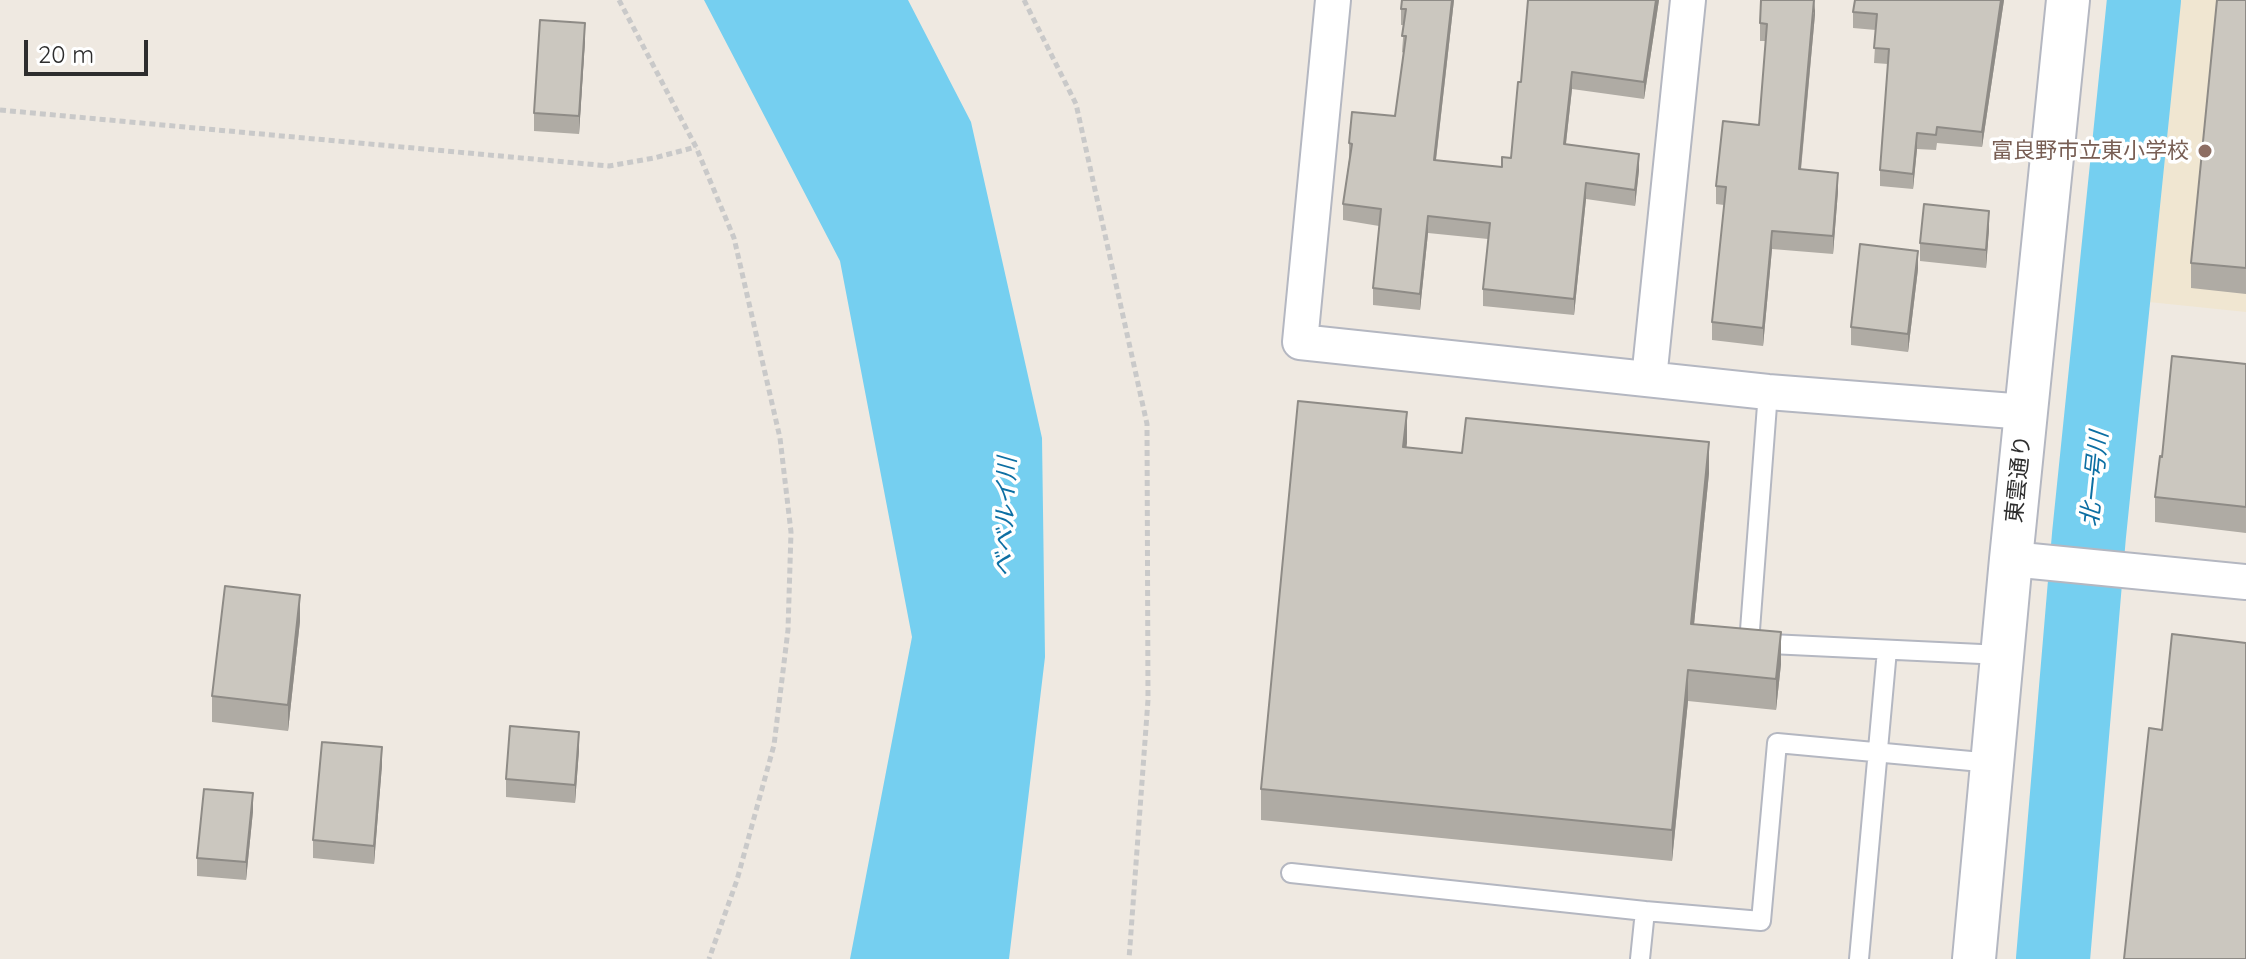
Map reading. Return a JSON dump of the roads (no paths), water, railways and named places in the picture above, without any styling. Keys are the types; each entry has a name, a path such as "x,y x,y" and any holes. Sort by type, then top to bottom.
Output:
{"street":[{"path":"1333,0 1300,342 1768,392 2026,412"},
{"path":"1649,379 1688,0"},
{"name":"東雲通り","path":"1974,959 2068,0"},
{"path":"2011,559 2246,582"}],"lane":[{"path":"1768,392 1749,643 2002,655"},
{"path":"1859,959 1887,650"},
{"path":"1291,873 1761,921 1777,743 1992,763"},
{"path":"1640,959 1645,911"}],"water":[{"name":"ベベルイ川","path":"704,0 908,0 971,122 1042,438 1045,657 1009,959 850,959 912,637 840,261"}],"waterway":[{"name":"北一号川","path":"2053,959 2089,535 2144,0"}],"place":[{"name":"富良野市立東小学校","path":"2205,151"}]}
